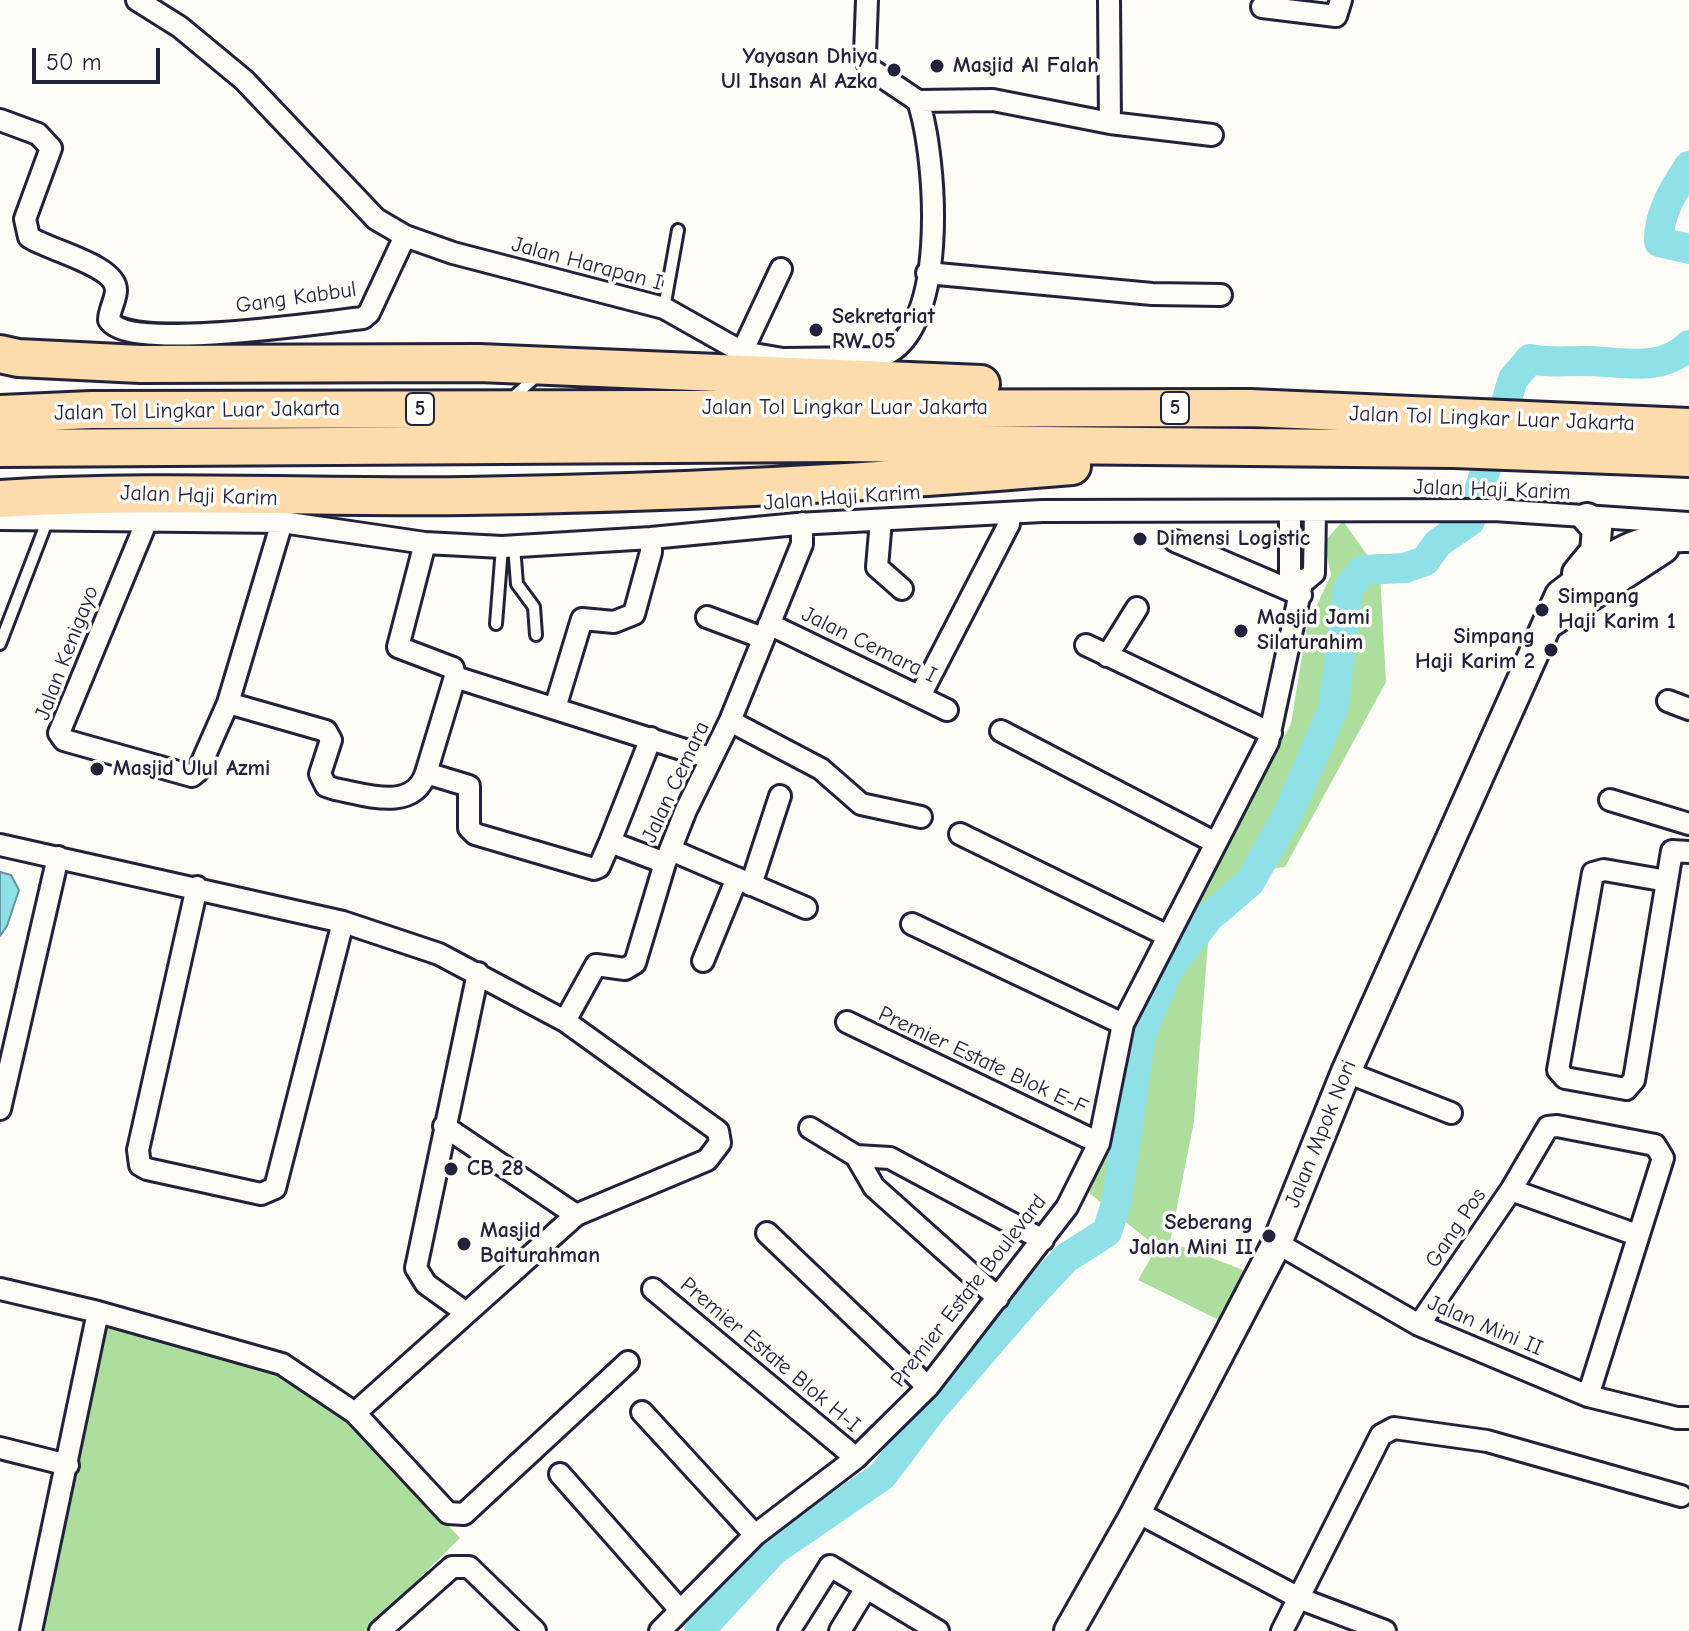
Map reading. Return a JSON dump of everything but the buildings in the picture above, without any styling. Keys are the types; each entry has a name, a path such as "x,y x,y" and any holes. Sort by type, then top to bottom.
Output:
{"highway":[{"path":"0,354 18,358 140,364 549,365 1100,390 1250,408"},
{"name":"Jalan Tol Lingkar Luar Jakarta","path":"0,414 501,409 1250,408 1455,433 1524,436 1689,458"},
{"name":"Jalan Tol Lingkar Luar Jakarta","path":"1524,436 1689,427"},
{"name":"Jalan Tol Lingkar Luar Jakarta","path":"0,448 761,443 1309,447 1455,433"},
{"path":"0,499 79,494 465,496 713,491 865,483 1309,447"}],"main road":[{"path":"1560,595 1598,543 1597,529 1587,518"},
{"name":"Jalan Mpok Nori","path":"1069,1631 1135,1515 1277,1243 1346,1072 1505,712 1548,624 1549,613 1560,595 1626,547 1662,536 1689,537"},
{"name":"Jalan Mpok Nori","path":"1548,624 1645,557 1689,537"}],"street":[{"name":"Jalan Harapan I","path":"137,0 180,27 244,80 376,219 405,236 453,253 664,308 742,352 783,359 884,356 907,340 915,327 934,228 929,133 918,101"},
{"path":"867,0 865,54 869,68 918,101 993,100 1110,123 1212,135"},
{"path":"1109,0 1110,123"},
{"path":"1262,7 1336,16 1341,0"},
{"name":"Gang Kabbul","path":"0,120 38,134 51,148 25,219 29,237 106,270 115,282 116,292 109,313 110,325 141,335 193,335 363,318 369,313 405,236"},
{"path":"742,352 781,269"},
{"path":"927,273 1152,294 1221,295"},
{"name":"Jalan Haji Karim","path":"0,519 148,518 282,522 425,543 508,547 651,538 802,523 1009,513 1494,510 1689,523"},
{"path":"1290,511 1290,574 1302,589"},
{"name":"Premier Estate Boulevard","path":"660,1631 755,1535 856,1458 928,1387 1067,1207 1099,1143 1123,1024 1271,733 1302,589 1314,573 1315,511"},
{"path":"920,696 1009,524 1009,513"},
{"name":"Jalan Kenigayo","path":"148,518 59,731 60,737 192,776 198,771 228,703 282,522"},
{"path":"881,520 877,567 902,589"},
{"name":"Jalan Cemara","path":"565,1021 596,965 625,969 635,963 668,856 710,758 730,721 802,544 802,523"},
{"path":"555,708 584,619 614,622 634,614 651,552 651,538"},
{"path":"1175,541 1275,584 1302,589"},
{"path":"228,703 326,731 331,740 320,774 326,786 405,797 416,791 426,773 455,677 453,668 398,647 425,543"},
{"path":"1107,656 1137,608"},
{"name":"Jalan Cemara I","path":"707,617 766,631 947,710"},
{"path":"1086,645 1271,733"},
{"path":"455,677 710,758"},
{"path":"1668,701 1689,709"},
{"path":"730,721 821,769 861,804 889,813 921,817"},
{"path":"1001,731 1216,843"},
{"path":"426,773 469,786 469,828 475,834 594,869 599,867 610,842 651,738"},
{"path":"703,961 744,882 780,796"},
{"path":"1610,800 1689,824"},
{"path":"960,834 1166,935"},
{"path":"610,842 668,856 744,882 806,908"},
{"path":"0,845 343,922 417,945 478,973 565,1021 714,1126 720,1136 718,1149 707,1160 576,1215 355,1413"},
{"path":"1667,881 1604,870 1593,873 1558,1070 1565,1078 1626,1089 1631,1085 1667,881 1672,851 1689,852"},
{"path":"0,1109 58,857"},
{"path":"197,887 138,1150 140,1165 147,1169 261,1194 275,1188 343,922"},
{"path":"912,924 1123,1024"},
{"path":"465,1312 423,1281 416,1268 478,973"},
{"name":"Premier Estate Blok E-F","path":"847,1022 1099,1143"},
{"path":"1346,1072 1451,1113"},
{"path":"1511,1190 1544,1130 1552,1125 1655,1145 1663,1158 1588,1396"},
{"path":"444,1126 576,1215"},
{"path":"810,1128 856,1156 890,1158 1043,1240"},
{"path":"856,1156 874,1187 998,1298"},
{"name":"Gang Pos","path":"1419,1325 1511,1190 1637,1235"},
{"path":"767,1233 928,1387"},
{"name":"Jalan Mini II","path":"1277,1243 1419,1325 1588,1396 1677,1418 1689,1418"},
{"path":"0,1289 98,1312 282,1364 355,1413 448,1513 461,1515 628,1362"},
{"name":"Premier Estate Blok H-I","path":"653,1289 856,1458"},
{"path":"31,1631 98,1312"},
{"path":"642,1412 755,1535"},
{"path":"1282,1631 1381,1435 1394,1428 1487,1441 1681,1496"},
{"path":"0,1448 68,1465"},
{"path":"560,1474 680,1610"},
{"path":"1135,1515 1298,1603 1343,1612 1385,1631"},
{"path":"380,1631 452,1567 460,1565 469,1567 535,1631"},
{"path":"789,1631 830,1566 938,1631"},
{"path":"840,1631 866,1588"}],"lane":[{"path":"664,308 678,230"},
{"path":"501,409 549,365"},
{"path":"0,644 49,517"},
{"path":"496,624 508,547"},
{"path":"508,547 517,584 534,607 536,635"}],"green space":[{"path":"1343,521 1380,573 1386,682 1285,867 1261,870 1208,943 1194,1121 1170,1242 1251,1273 1223,1322 1138,1280 1157,1247 1089,1193 1110,1139 1121,1047 1136,1002 1291,724 1307,626 1331,575 1324,542"},
{"path":"107,1328 269,1367 352,1422 460,1538 366,1631 41,1631"}],"water":[{"path":"0,872 11,875 19,890 7,926 0,936"}],"waterway":[{"path":"1689,166 1664,212 1659,232 1659,242 1689,249"},
{"path":"699,1631 773,1551 882,1476 931,1411 1026,1301 1066,1258 1107,1232 1116,1204 1141,1035 1168,969 1209,917 1250,882 1288,814 1333,709 1348,588 1363,570 1405,568 1425,561 1438,543 1470,521 1513,379 1530,359 1652,363 1678,354 1689,345"}],"place":[{"name":"Masjid Al Falah","path":"937,66"},
{"name":"Yayasan Dhiya Ul Ihsan Al Azka","path":"894,70"},
{"name":"Sekretariat RW 05","path":"816,330"},
{"name":"Dimensi Logistic","path":"1140,539"},
{"name":"Simpang Haji Karim 1","path":"1542,610"},
{"name":"Masjid Jami Silaturahim","path":"1241,631"},
{"name":"Simpang Haji Karim 2","path":"1551,650"},
{"name":"Masjid Ulul Azmi","path":"97,769"},
{"name":"CB 28","path":"451,1169"},
{"name":"Seberang Jalan Mini II","path":"1269,1236"},
{"name":"Masjid Baiturahman","path":"464,1244"}]}
